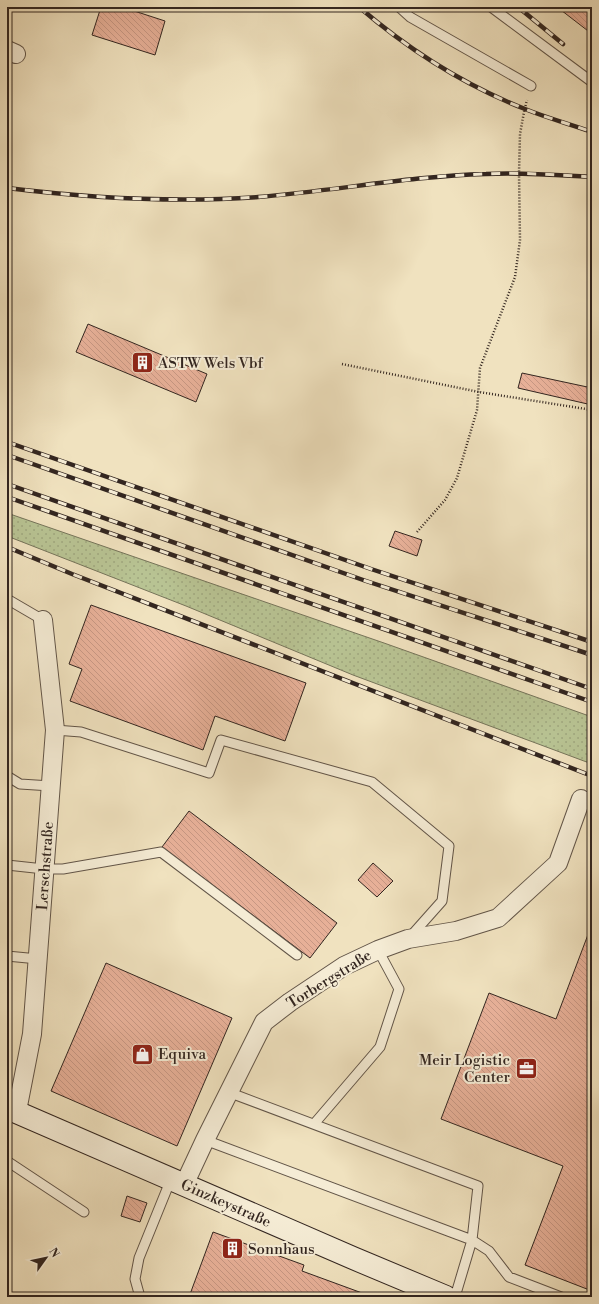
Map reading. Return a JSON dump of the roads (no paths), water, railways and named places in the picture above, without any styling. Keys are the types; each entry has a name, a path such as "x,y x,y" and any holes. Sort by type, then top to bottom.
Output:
{"street":[{"name":"Lerschstraße","path":"12,1110 32,1034 54,730 43,620"},
{"name":"Torbergstraße","path":"178,1182 204,1140 264,1022 344,966 378,950 408,939 456,931 498,918 558,863 581,798"},
{"name":"Ginzkeystraße","path":"12,1110 352,1258 446,1297"}],"lane":[{"path":"399,7 410,17 531,86"},
{"path":"491,7 592,82"},
{"path":"7,598 43,620"},
{"path":"54,730 81,732 208,773 221,740 372,782 449,846 442,901 408,939"},
{"path":"7,776 20,784 50,786"},
{"path":"7,865 44,869 63,869 161,852 297,955"},
{"path":"314,1124 380,1047 399,989 378,950"},
{"path":"7,956 38,958"},
{"path":"228,1092 478,1186 472,1240 455,1297"},
{"path":"204,1140 472,1240 489,1251 510,1277 561,1297"},
{"path":"7,1161 84,1212"},
{"path":"140,1297 135,1279 139,1258 178,1182"}],"railway":[{"path":"359,7 397,38 459,78 525,109 592,132"},
{"path":"518,7 563,44"},
{"path":"7,188 100,197 195,200 258,197 458,175 512,173 592,177"},
{"path":"7,442 371,569 592,642"},
{"path":"7,455 366,581 592,655"},
{"path":"7,484 592,689"},
{"path":"7,497 592,702"},
{"path":"7,547 72,574 592,776"}],"place":[{"name":"ASTW Wels Vbf","path":"142,363"},
{"name":"Equiva","path":"142,1054"},
{"name":"Meir Logistic Center","path":"526,1069"},
{"name":"Sonnhaus","path":"233,1249"}]}
